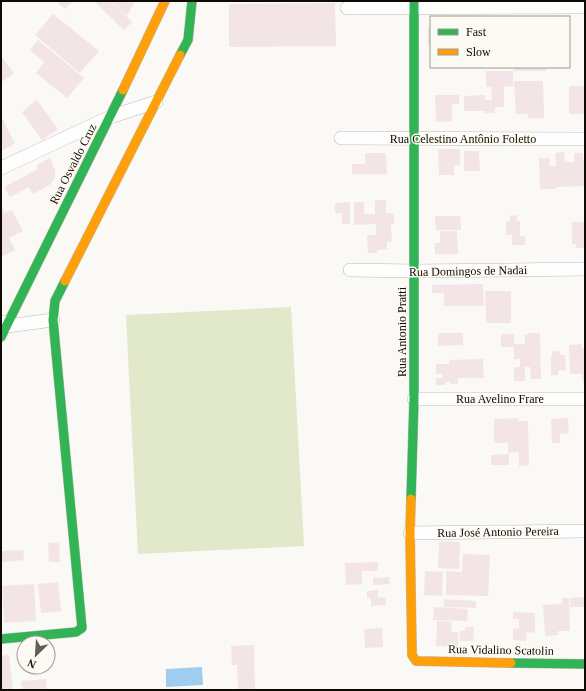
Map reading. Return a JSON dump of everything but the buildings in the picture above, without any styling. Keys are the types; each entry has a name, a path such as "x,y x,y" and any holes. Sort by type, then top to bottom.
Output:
{"main road":[{"name":"Rua Osvaldo Cruz","path":"3,328 110,117 165,1"},
{"path":"1,639 68,634 76,632 82,628 53,320 55,300 188,40 192,1"},
{"name":"Rua Antonio Pratti","path":"414,5 414,399 410,533 412,654 416,661"},
{"name":"Rua Vidalino Scatolin","path":"416,661 585,664"}],"street":[{"path":"347,8 414,5 585,7"},
{"path":"1,168 110,117 156,102"},
{"name":"Rua Celestino Antônio Foletto","path":"341,138 585,139"},
{"name":"Rua Domingos de Nadai","path":"350,270 414,271 585,269"},
{"path":"3,328 53,320"},
{"name":"Rua Avelino Frare","path":"414,399 585,399"},
{"name":"Rua José Antonio Pereira","path":"410,533 585,531"}],"green space":[{"path":"291,307 304,546 138,554 126,315"}],"water":[{"path":"202,667 203,685 166,687 166,669"}],"traffic: fast":[{"path":"180,55 188,40 192,1"},
{"path":"411,499 414,399 414,1"},
{"path":"1,337 123,90"},
{"path":"1,639 76,632 82,628 53,320 55,301 65,281"},
{"path":"511,663 585,664"}],"traffic: slow":[{"path":"123,90 165,1"},
{"path":"65,281 180,55"},
{"path":"411,499 410,533 412,655 416,661 511,663"}]}
